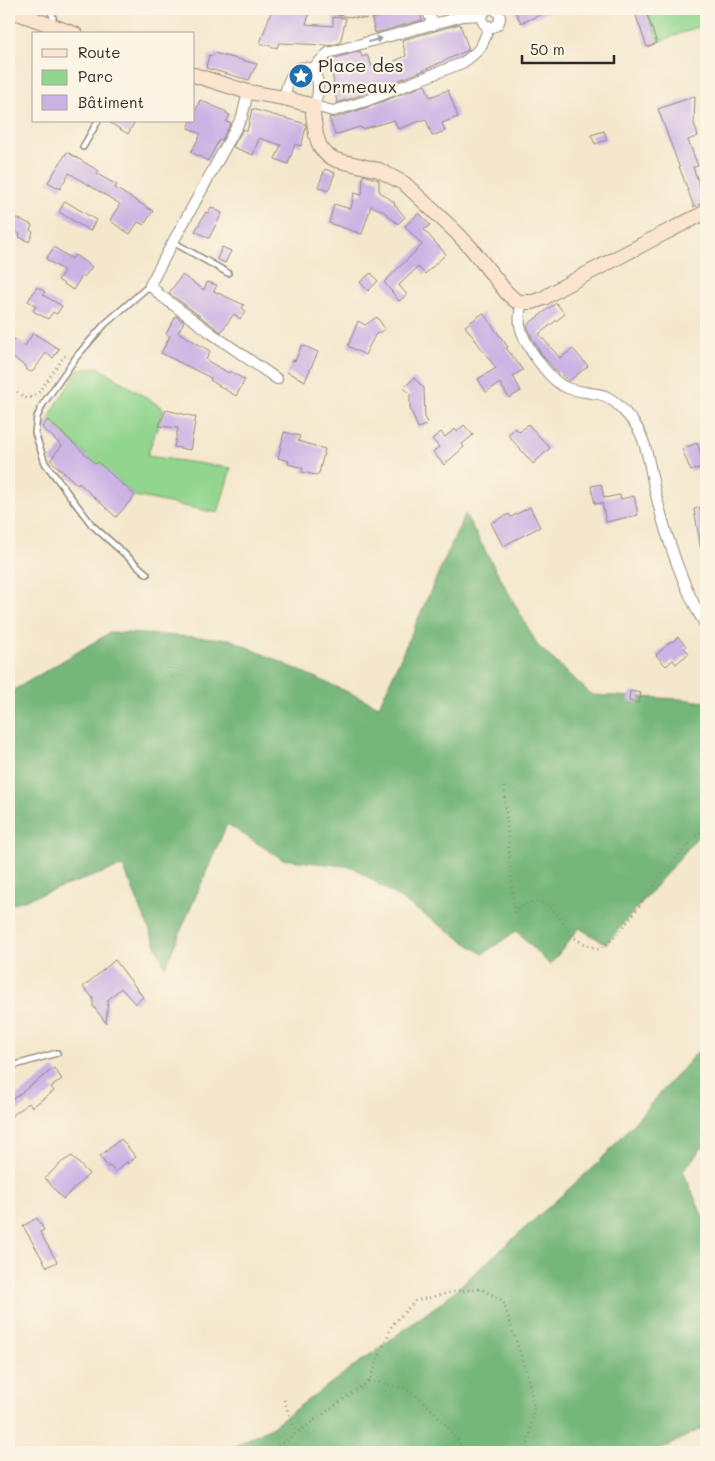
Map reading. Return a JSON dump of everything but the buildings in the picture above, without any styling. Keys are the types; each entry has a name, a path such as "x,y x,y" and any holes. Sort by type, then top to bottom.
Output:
{"street":[{"path":"427,9 433,25"},
{"path":"9,10 69,32"},
{"path":"487,10 498,10 500,17 498,23 489,26 484,22 483,15 487,10"},
{"path":"311,70 328,53 463,16 483,15"},
{"path":"195,75 248,92 284,98 333,112 462,63 476,54 482,45 489,26"},
{"path":"284,98 292,75 298,70 305,68 316,73 318,91 313,114 320,147 336,160 379,170 405,184 456,232 507,293 516,301 534,302 544,298 706,212"},
{"path":"248,92 242,117 150,285 160,295 211,333 277,379"},
{"path":"522,302 520,324 524,336 544,369 553,379 564,386 606,396 622,408 638,427 672,547 696,610 706,626"}],"lane":[{"path":"50,9 53,17 52,26"},
{"path":"83,148 97,122"},
{"path":"173,242 228,273"},
{"path":"148,574 92,524 45,463 35,433 37,417 43,404 77,356 105,324 150,285"},
{"path":"9,1067 57,1053"}],"path":[{"path":"9,386 25,398 32,397 39,392 64,356 77,356"},
{"path":"504,787 514,912 521,905 542,902 557,913 572,936 598,948 616,936 659,879 706,825"},
{"path":"270,1452 369,1381 392,1325 415,1301 457,1291 482,1289 503,1301 528,1377 534,1408 527,1452"},
{"path":"369,1381 405,1388 427,1404 461,1444 464,1452"},
{"path":"284,1400 296,1433"}],"green space":[{"path":"658,9 706,9 706,24 658,42 647,12"},
{"path":"98,367 164,409 147,456 231,468 218,513 135,496 98,463 96,464 49,421 52,412 78,370"},
{"path":"465,514 538,646 592,695 706,702 706,827 606,944 579,928 550,965 516,931 483,954 353,867 282,859 227,824 165,967 123,866 9,905 9,693 111,632 229,639 379,706"},
{"path":"706,1042 706,1143 683,1171 706,1224 706,1426 656,1452 223,1452 271,1427 442,1302 599,1162"}],"place":[{"name":"Place des Ormeaux","path":"301,76"}]}
